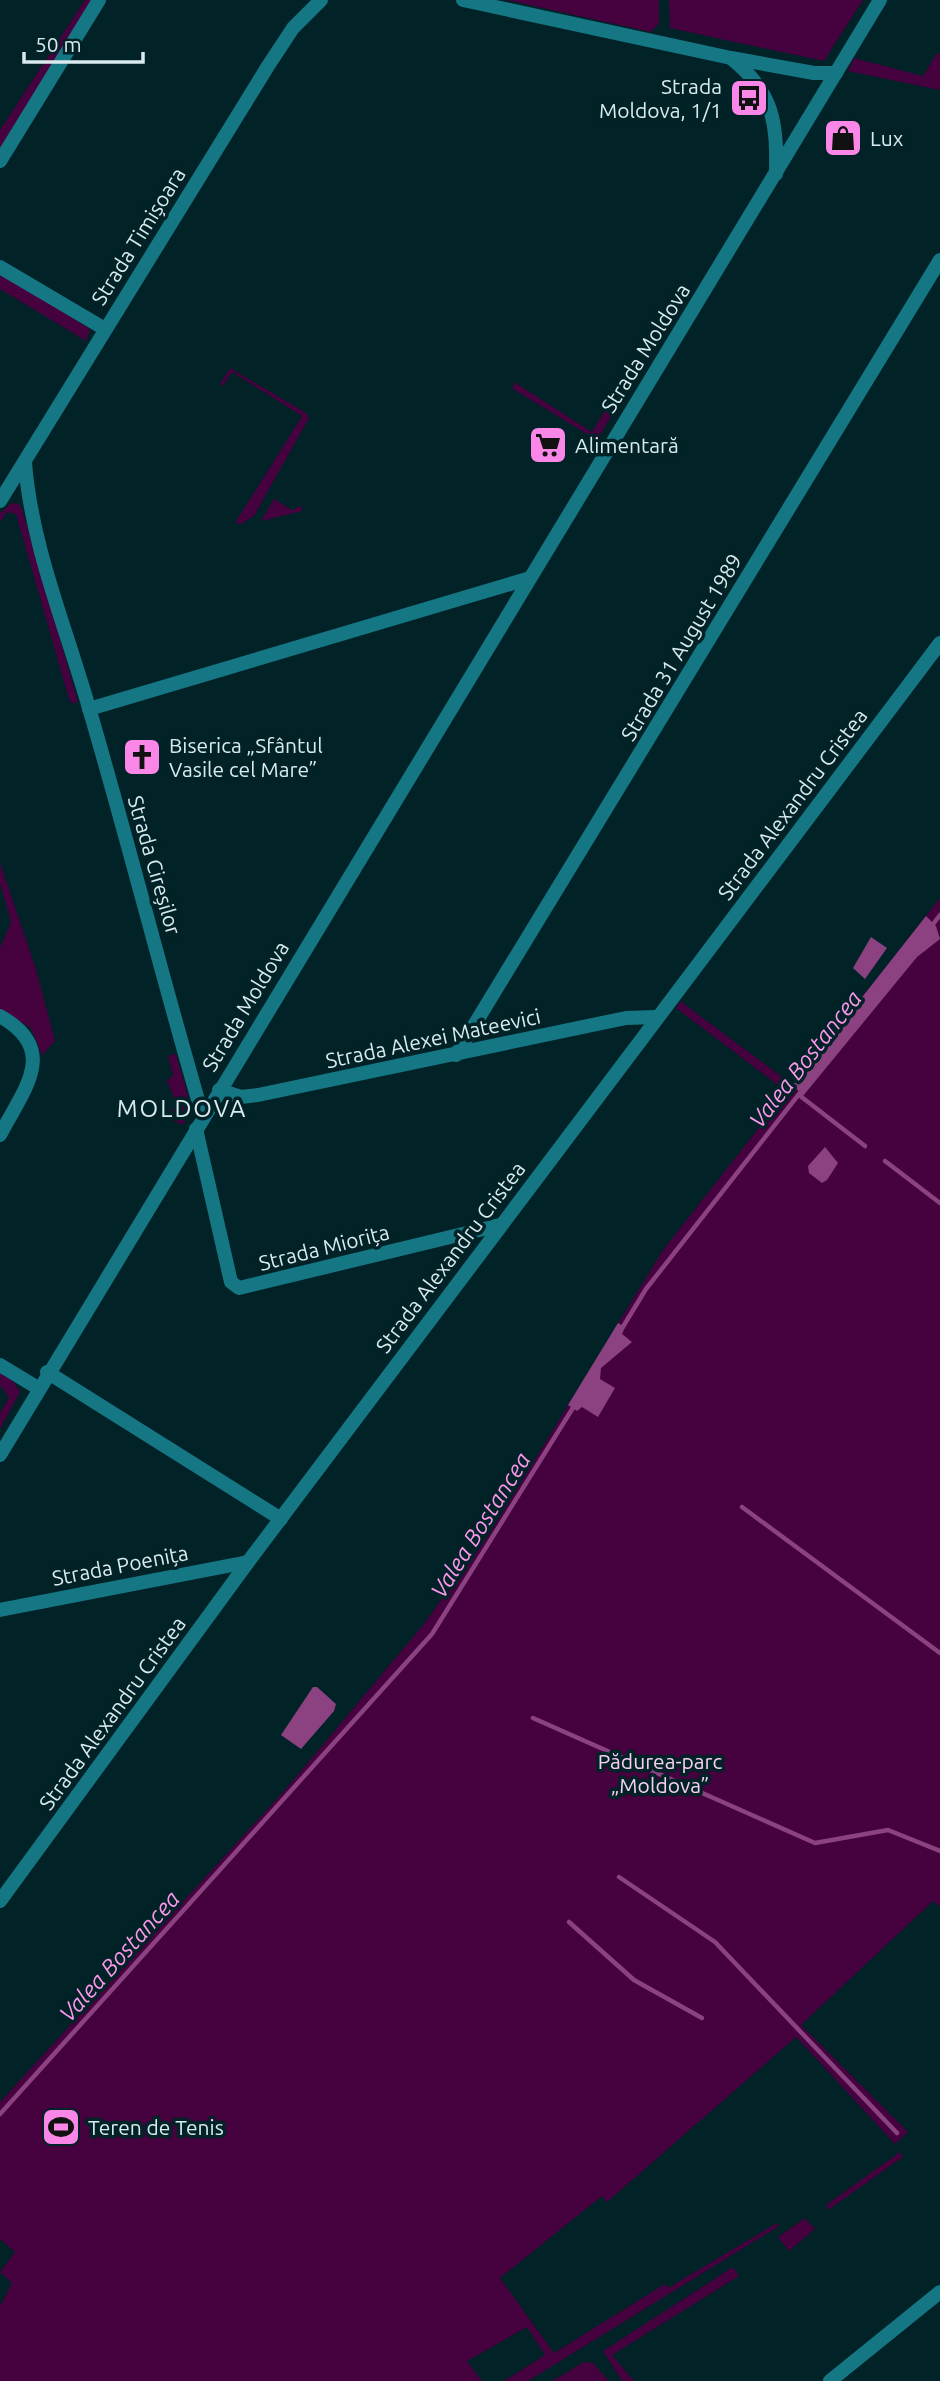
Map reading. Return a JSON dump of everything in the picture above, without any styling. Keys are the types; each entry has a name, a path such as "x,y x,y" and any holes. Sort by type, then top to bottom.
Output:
{"street":[{"path":"0,161 99,0"},
{"name":"Strada Timișoara","path":"0,501 293,28 321,0"},
{"path":"463,0 731,58 814,73 836,74"},
{"name":"Strada Moldova","path":"0,1455 47,1372 880,0"},
{"path":"731,58 752,75 773,115 777,135 776,174"},
{"name":"Strada 31 August 1989","path":"456,1055 940,260"},
{"path":"0,267 105,329"},
{"name":"Strada Cireșilor","path":"25,462 27,491 36,533 89,709 200,1123"},
{"path":"89,709 527,579"},
{"name":"Strada Alexandru Cristea","path":"0,1901 248,1562 940,643"},
{"path":"0,1016 22,1029 33,1049 28,1080 0,1136"},
{"name":"Strada Alexei Mateevici","path":"219,1090 241,1097 258,1095 626,1018 656,1017"},
{"name":"Strada Miorița","path":"200,1123 231,1282 239,1288 500,1225"},
{"path":"0,1365 38,1388"},
{"path":"47,1372 281,1519"},
{"name":"Strada Poenița","path":"0,1610 248,1562"},
{"path":"830,2381 940,2292"}],"green space":[{"path":"85,0 93,0 0,150 0,130"},
{"path":"507,0 659,0 659,23 651,32"},
{"path":"669,0 863,0 824,61 670,28"},
{"path":"937,53 940,54 940,90 848,71 854,58 923,76"},
{"path":"0,273 90,329 86,341 0,289"},
{"path":"634,362 641,366 597,440 513,389 514,382 592,432"},
{"path":"230,368 306,413 309,418 254,516 241,524 235,523 302,416 232,372 223,386 220,384"},
{"path":"274,499 292,510 302,506 302,511 261,521"},
{"path":"12,503 19,504 22,509 78,702 71,703 69,699 16,514 7,512 0,522 0,513"},
{"path":"0,863 36,969 55,1041 42,1055 31,1028 0,1010 0,948 11,922 0,883"},
{"name":"Pădurea-parc „Moldova”","path":"940,898 940,1907 933,1901 801,2025 908,2132 895,2144 796,2037 607,2202 602,2196 500,2278 554,2353 665,2284 668,2288 777,2223 779,2226 528,2381 504,2381 545,2355 527,2327 467,2361 482,2381 0,2381 0,2306 12,2283 0,2272 15,2252 0,2239 0,2102 285,1790 423,1625 490,1533 663,1250 787,1092 676,1008 680,1001 793,1085"},
{"path":"176,1054 191,1107 190,1115 182,1125 167,1117 176,1102 167,1081 173,1075 168,1056"},
{"path":"0,1371 13,1381 20,1392 0,1429 0,1413 9,1398 0,1385"},
{"path":"900,2152 903,2157 828,2210 826,2205"},
{"path":"805,2218 815,2229 789,2251 778,2237"},
{"path":"733,2267 739,2276 612,2355 634,2381 622,2381 603,2351"},
{"path":"584,2362 593,2363 609,2381 552,2381"}],"shaded area":[{"path":"926,916 936,926 940,939 917,957 803,1096 793,1085"},
{"path":"871,937 887,948 865,979 853,968"},
{"path":"825,1147 838,1163 822,1183 809,1173 808,1166"},
{"path":"618,1323 625,1327 622,1334 632,1342 601,1368 600,1379 615,1388 598,1417 582,1407 577,1411 568,1405"},
{"path":"313,1687 317,1687 336,1704 334,1711 301,1749 281,1735"}],"waterway":[{"name":"Valea Bostancea","path":"930,928 940,915"},
{"name":"Valea Bostancea","path":"621,1330 646,1289 803,1089"},
{"path":"799,1095 865,1146"},
{"path":"885,1161 940,1203"},
{"name":"Valea Bostancea","path":"0,2114 432,1634 576,1403"},
{"path":"742,1507 940,1653"},
{"path":"533,1718 815,1843 888,1830 940,1851"},
{"path":"619,1877 715,1942 897,2133"},
{"path":"569,1922 634,1980 702,2018"}],"place":[{"name":"Strada Moldova, 1/1","path":"749,98"},
{"name":"Lux","path":"843,138"},
{"name":"Alimentară","path":"548,445"},
{"name":"Biserica „Sfântul Vasile cel Mare”","path":"142,757"},
{"name":"Teren de Tenis","path":"61,2127"}],"district":[{"name":"MOLDOVA","path":"182,1108"}]}
